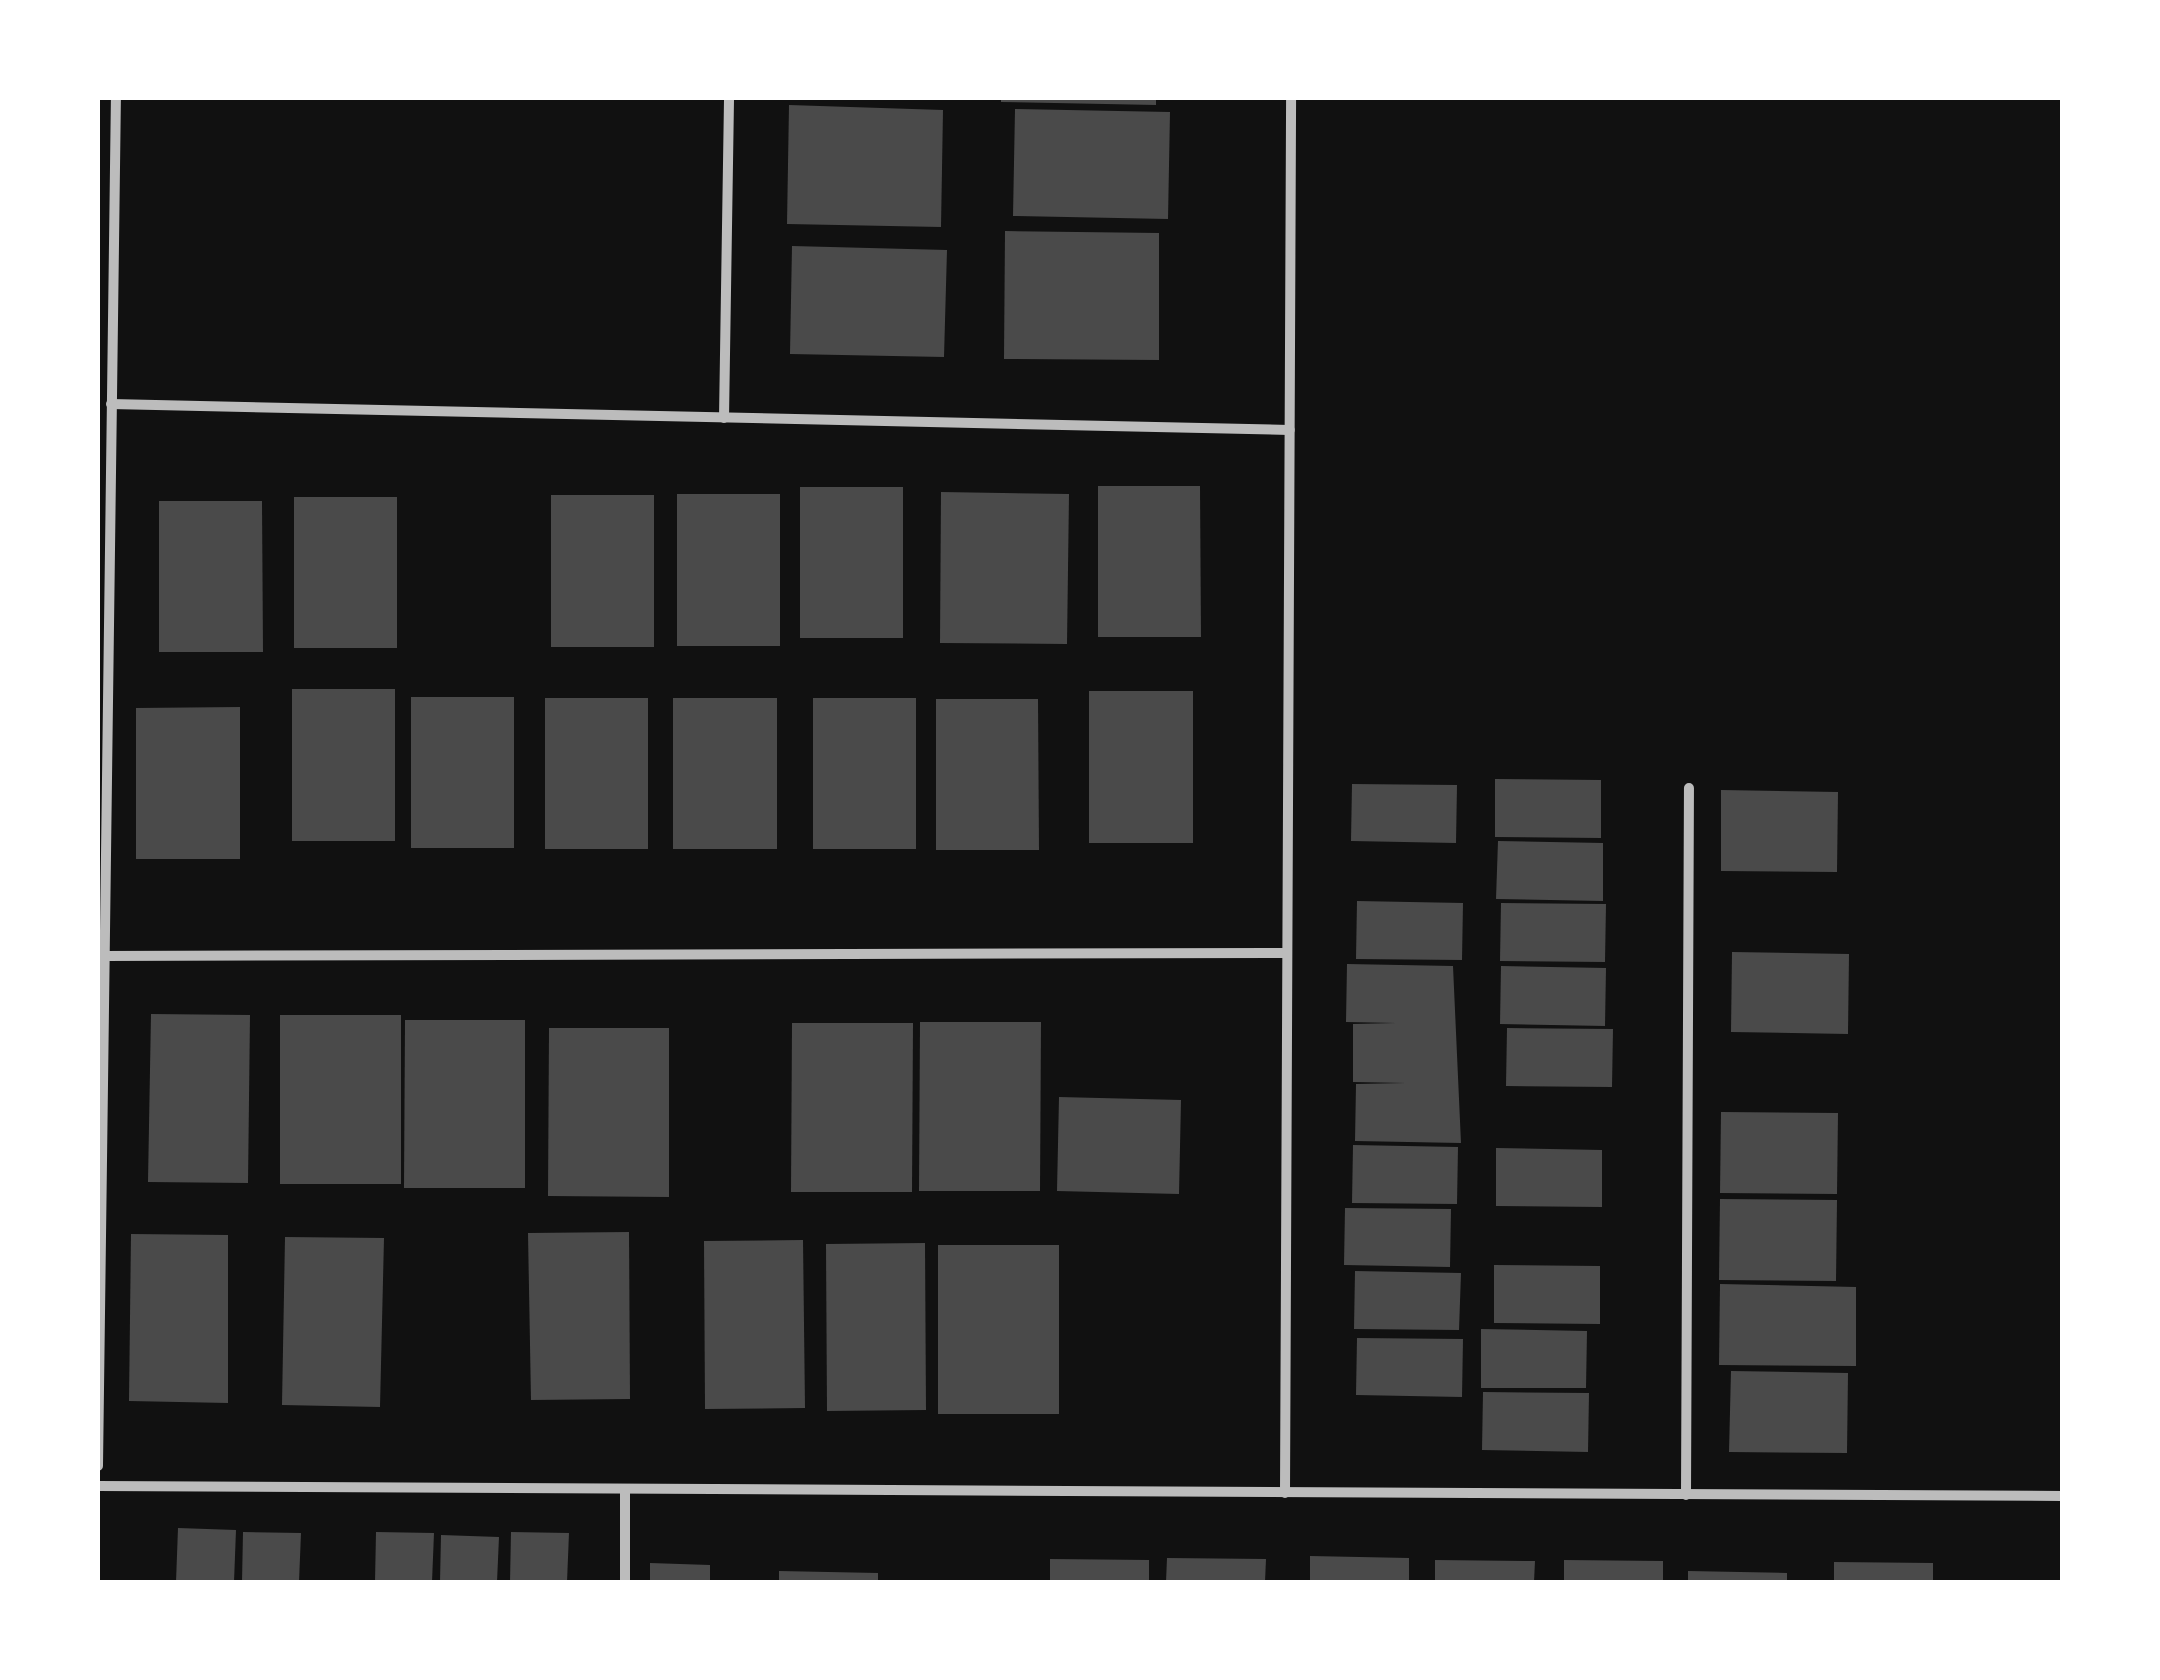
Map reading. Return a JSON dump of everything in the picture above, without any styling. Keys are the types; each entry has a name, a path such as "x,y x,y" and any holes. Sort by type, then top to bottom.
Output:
{"street":[{"path":"98,1466 116,98"},
{"path":"724,418 730,98"},
{"path":"1285,1493 1291,98"},
{"path":"112,404 1290,430"},
{"path":"1686,1494 1689,788"},
{"path":"104,956 1288,953"},
{"path":"98,1486 2062,1496"},
{"path":"624,1582 625,1489"}],"building":[{"path":"1001,98 1156,98 1156,105 1001,102"},
{"path":"789,105 943,110 941,227 787,224"},
{"path":"1015,109 1170,112 1168,219 1013,216"},
{"path":"1005,231 1159,233 1159,360 1004,359"},
{"path":"792,246 947,250 944,357 790,354"},
{"path":"1098,486 1200,486 1201,637 1098,637"},
{"path":"800,487 903,487 903,638 800,638"},
{"path":"941,492 1069,494 1067,644 940,643"},
{"path":"677,494 780,494 780,646 677,646"},
{"path":"551,495 654,495 654,647 551,647"},
{"path":"294,497 397,497 397,648 294,648"},
{"path":"159,501 262,501 263,652 159,652"},
{"path":"292,689 395,689 395,841 292,841"},
{"path":"1089,691 1193,691 1193,843 1089,843"},
{"path":"411,697 514,697 514,848 411,848"},
{"path":"545,698 648,698 648,849 545,849"},
{"path":"673,698 777,698 777,849 673,849"},
{"path":"813,698 916,698 916,849 813,849"},
{"path":"936,699 1038,699 1039,850 936,850"},
{"path":"240,707 240,859 136,859 136,708"},
{"path":"1495,779 1601,780 1601,838 1495,837"},
{"path":"1352,784 1457,785 1456,843 1351,841"},
{"path":"1721,790 1838,792 1837,872 1721,871"},
{"path":"1498,841 1603,843 1603,901 1496,899"},
{"path":"1357,901 1463,903 1462,960 1356,959"},
{"path":"1501,903 1606,904 1605,962 1500,961"},
{"path":"1732,952 1849,954 1848,1034 1731,1032"},
{"path":"1347,964 1453,966 1461,1143 1355,1141 1356,1084 1406,1083 1353,1082 1353,1024 1396,1023 1346,1022"},
{"path":"1501,966 1606,968 1605,1026 1500,1024"},
{"path":"151,1014 250,1015 248,1183 148,1182"},
{"path":"280,1015 401,1015 401,1184 280,1184"},
{"path":"405,1020 525,1020 525,1188 404,1188"},
{"path":"920,1022 1041,1022 1040,1191 919,1191"},
{"path":"792,1023 913,1023 912,1192 791,1192"},
{"path":"549,1028 669,1028 669,1197 548,1196"},
{"path":"1507,1028 1613,1029 1612,1087 1506,1086"},
{"path":"1059,1097 1181,1100 1179,1194 1057,1191"},
{"path":"1721,1112 1838,1113 1837,1194 1720,1193"},
{"path":"1353,1145 1458,1147 1457,1204 1352,1203"},
{"path":"1496,1148 1602,1150 1602,1207 1496,1206"},
{"path":"1720,1199 1837,1200 1836,1281 1719,1280"},
{"path":"1345,1208 1451,1209 1450,1267 1344,1265"},
{"path":"629,1232 630,1399 531,1400 528,1233"},
{"path":"131,1234 228,1235 228,1403 129,1401"},
{"path":"285,1237 384,1238 380,1407 282,1405"},
{"path":"803,1240 805,1408 705,1409 704,1241"},
{"path":"925,1243 926,1410 827,1411 826,1244"},
{"path":"938,1245 1059,1245 1059,1414 938,1414"},
{"path":"1494,1265 1600,1266 1600,1324 1494,1323"},
{"path":"1355,1271 1461,1273 1459,1330 1354,1329"},
{"path":"1720,1284 1856,1287 1856,1366 1719,1365"},
{"path":"1481,1329 1587,1331 1586,1388 1481,1388"},
{"path":"1357,1338 1463,1339 1462,1397 1356,1395"},
{"path":"1731,1371 1848,1373 1847,1453 1729,1452"},
{"path":"1483,1392 1589,1393 1588,1452 1482,1450"},
{"path":"178,1528 236,1530 234,1582 176,1582"},
{"path":"243,1532 301,1533 299,1582 242,1582"},
{"path":"376,1532 434,1533 432,1582 375,1582"},
{"path":"511,1532 569,1533 567,1582 510,1582"},
{"path":"441,1535 499,1537 497,1582 440,1582"},
{"path":"1310,1556 1409,1558 1409,1582 1310,1582"},
{"path":"1167,1558 1266,1559 1265,1582 1166,1582"},
{"path":"1050,1559 1149,1560 1149,1582 1050,1582"},
{"path":"1435,1560 1535,1561 1534,1582 1435,1582"},
{"path":"1564,1560 1663,1561 1663,1582 1564,1582"},
{"path":"1834,1562 1933,1563 1933,1582 1834,1582"},
{"path":"650,1563 710,1565 710,1582 650,1582"},
{"path":"779,1571 878,1573 878,1582 779,1582"},
{"path":"1688,1571 1787,1573 1787,1582 1688,1582"}]}
